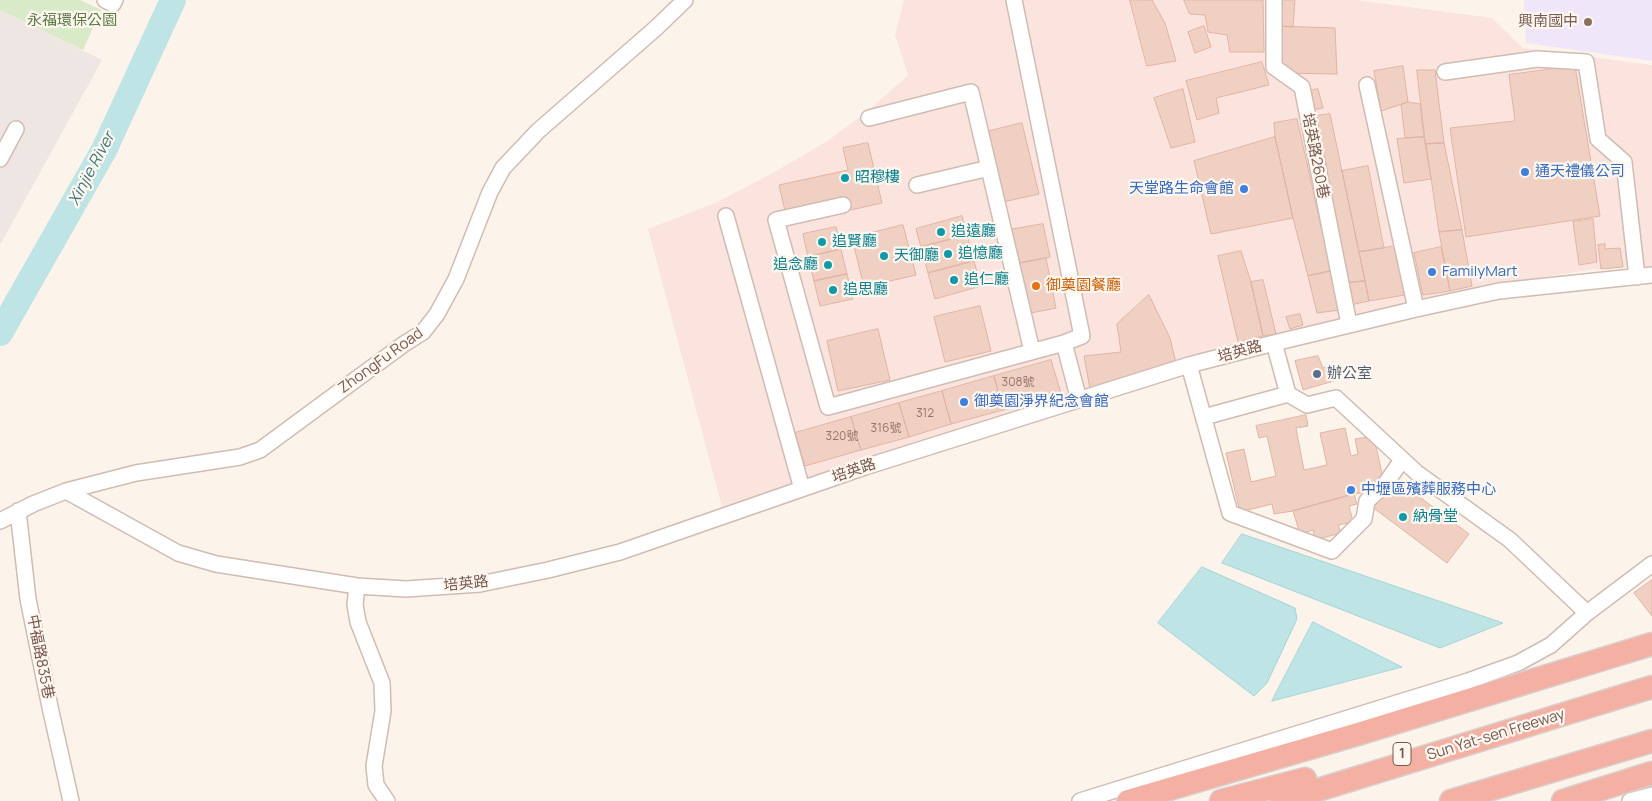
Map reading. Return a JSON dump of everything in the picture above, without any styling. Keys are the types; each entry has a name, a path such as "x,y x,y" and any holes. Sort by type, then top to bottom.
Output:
{"highway":[{"path":"1128,801 1368,731 1652,644"},
{"name":"Sun Yat-sen Freeway","path":"1282,801 1652,687"},
{"name":"1","path":"1221,801 1582,708"},
{"path":"1451,801 1652,741"},
{"path":"1563,801 1652,773"},
{"path":"1456,801 1507,784"}],"street":[{"path":"105,0 113,4 114,0"},
{"name":"ZhongFu Road","path":"0,521 18,511 66,491 136,473 240,457 260,450 423,332 437,314 456,278 490,192 503,168 538,131 656,28 685,0"},
{"path":"843,205 776,220 828,407 1082,336 1014,0"},
{"name":"培英路260巷","path":"1274,0 1274,67 1302,88 1349,324"},
{"path":"1445,72 1537,58 1586,62 1598,139 1624,162 1644,276"},
{"path":"1366,85 1416,309"},
{"path":"869,118 972,92 1032,351"},
{"path":"0,159 16,129"},
{"path":"917,185 989,168"},
{"path":"726,216 802,489"},
{"name":"培英路","path":"66,491 178,553 216,564 357,586 406,589 480,584 548,570 620,552 865,467 1190,365 1349,324 1499,292 1644,276"},
{"path":"1064,342 1079,400"},
{"path":"1274,343 1288,394 1307,405 1336,398 1417,473 1510,540 1587,613"},
{"path":"1190,365 1230,513 1332,551 1364,519 1367,501 1386,483 1402,460"},
{"path":"1204,417 1288,394"},
{"name":"中福路835巷","path":"18,511 28,599 71,801"},
{"path":"1080,801 1495,673 1518,663 1551,644 1587,613 1652,564"},
{"path":"357,586 355,605 358,622 382,683 383,711 374,766 376,785 387,801"},
{"path":"1630,801 1652,794"}],"shaded area":[{"path":"904,0 1356,0 1492,18 1523,48 1652,65 1652,266 1588,270 1488,286 1401,304 1235,347 722,507 648,229 715,203 773,173 829,140 869,110 908,75 895,35"},
{"name":"興南國中","path":"1524,0 1652,0 1652,61 1526,43"},
{"path":"0,10 102,60 0,245"}],"green space":[{"name":"永福環保公園","path":"0,0 80,0 101,10 83,50 0,10"}],"water":[{"path":"1242,534 1503,623 1440,648 1222,563"},
{"path":"1202,567 1295,608 1297,619 1267,683 1254,696 1158,623"},
{"path":"1313,622 1402,667 1272,701"}],"building":[{"path":"1130,0 1152,0 1165,23 1176,61 1147,66"},
{"path":"1184,0 1263,0 1264,52 1230,52 1227,35 1208,32 1205,15 1190,14"},
{"path":"1279,0 1295,0 1293,27 1278,26"},
{"path":"1204,26 1211,47 1195,53 1188,32"},
{"path":"1278,26 1335,28 1337,74 1279,73"},
{"path":"1262,62 1269,85 1216,98 1219,113 1197,120 1186,81"},
{"path":"1403,66 1408,102 1381,111 1374,71"},
{"name":"通天禮儀公司","path":"1575,66 1600,216 1466,237 1450,128 1515,121 1509,75"},
{"path":"1417,70 1435,70 1444,143 1426,144"},
{"path":"1183,89 1195,142 1171,148 1154,98"},
{"path":"1318,89 1323,108 1306,111 1301,93"},
{"path":"1408,102 1420,104 1424,137 1405,138 1401,105"},
{"path":"1330,114 1365,281 1344,283 1310,117"},
{"path":"1297,119 1331,271 1308,276 1275,137 1274,123"},
{"path":"1022,123 1039,194 1003,202 986,132"},
{"name":"天堂路生命會館","path":"1275,137 1293,218 1211,234 1194,161"},
{"path":"1424,137 1431,179 1404,183 1397,139"},
{"name":"昭穆樓","path":"868,143 882,203 788,224 779,185 848,170 843,148"},
{"path":"1444,143 1462,230 1439,232 1426,144"},
{"path":"1368,166 1384,248 1359,252 1342,171"},
{"name":"追遠廳","path":"962,216 967,235 921,247 916,229"},
{"path":"1593,219 1597,262 1579,265 1573,222"},
{"path":"1043,224 1050,257 1016,264 1009,230"},
{"name":"天御廳","path":"903,225 916,275 864,287 852,238"},
{"name":"追賢廳","path":"836,227 841,249 808,257 803,234"},
{"path":"1462,230 1472,286 1450,291 1439,232"},
{"name":"追憶廳","path":"967,235 974,261 928,273 921,247"},
{"path":"1605,244 1605,249 1620,248 1623,267 1601,269 1598,245"},
{"path":"1396,246 1405,295 1369,301 1359,252"},
{"name":"FamilyMart","path":"1441,247 1450,291 1423,295 1414,253"},
{"name":"追念廳","path":"841,249 847,274 814,281 808,257"},
{"path":"1241,251 1251,282 1263,336 1238,342 1218,256"},
{"name":"御奠園餐廳","path":"1046,258 1056,308 1026,314 1016,264"},
{"name":"追仁廳","path":"974,261 981,286 935,299 928,273"},
{"path":"1331,271 1340,310 1317,313 1308,276"},
{"name":"追思廳","path":"847,274 853,299 820,306 814,281"},
{"path":"1263,280 1276,334 1263,336 1251,282"},
{"path":"1365,281 1369,301 1350,305 1344,283"},
{"path":"1149,295 1170,338 1176,363 1090,389 1084,356 1121,352 1117,324"},
{"path":"980,306 991,351 945,362 934,317"},
{"path":"1300,314 1303,325 1290,329 1286,317"},
{"path":"878,329 890,380 838,391 827,341"},
{"name":"辦公室","path":"1318,356 1323,368 1331,365 1337,380 1303,390 1295,361"},
{"path":"1051,360 1061,393 1003,410 994,376"},
{"path":"994,376 1003,410 951,424 942,391"},
{"path":"942,391 951,424 909,437 899,403"},
{"path":"899,403 909,437 861,450 851,417"},
{"path":"1306,415 1308,426 1296,428 1304,470 1327,465 1320,433 1345,428 1351,456 1358,454 1355,439 1367,437 1375,442 1384,482 1372,485 1373,491 1354,494 1293,511 1274,514 1272,504 1240,512 1226,453 1244,449 1251,482 1276,476 1267,436 1259,438 1256,426"},
{"path":"851,417 861,450 805,466 795,433"},
{"path":"1393,477 1469,534 1447,563 1371,506"},
{"path":"1354,494 1357,504 1349,506 1353,522 1338,525 1341,533 1315,540 1313,530 1300,534 1293,511"},
{"path":"1652,580 1652,616 1634,593"}],"waterway":[{"name":"Xinjie River","path":"0,333 104,150 173,0"}],"place":[{"name":"興南國中","path":"1588,22"},
{"name":"通天禮儀公司","path":"1525,172"},
{"name":"昭穆樓","path":"845,178"},
{"name":"天堂路生命會館","path":"1244,189"},
{"name":"追遠廳","path":"941,232"},
{"name":"追賢廳","path":"822,242"},
{"name":"追憶廳","path":"948,254"},
{"name":"天御廳","path":"884,256"},
{"name":"追念廳","path":"828,265"},
{"name":"FamilyMart","path":"1432,272"},
{"name":"追仁廳","path":"954,280"},
{"name":"御奠園餐廳","path":"1036,286"},
{"name":"追思廳","path":"833,290"},
{"name":"辦公室","path":"1317,374"},
{"name":"御奠園淨界紀念會館","path":"964,402"},
{"name":"中壢區殯葬服務中心","path":"1351,490"},
{"name":"納骨堂","path":"1403,517"}]}
